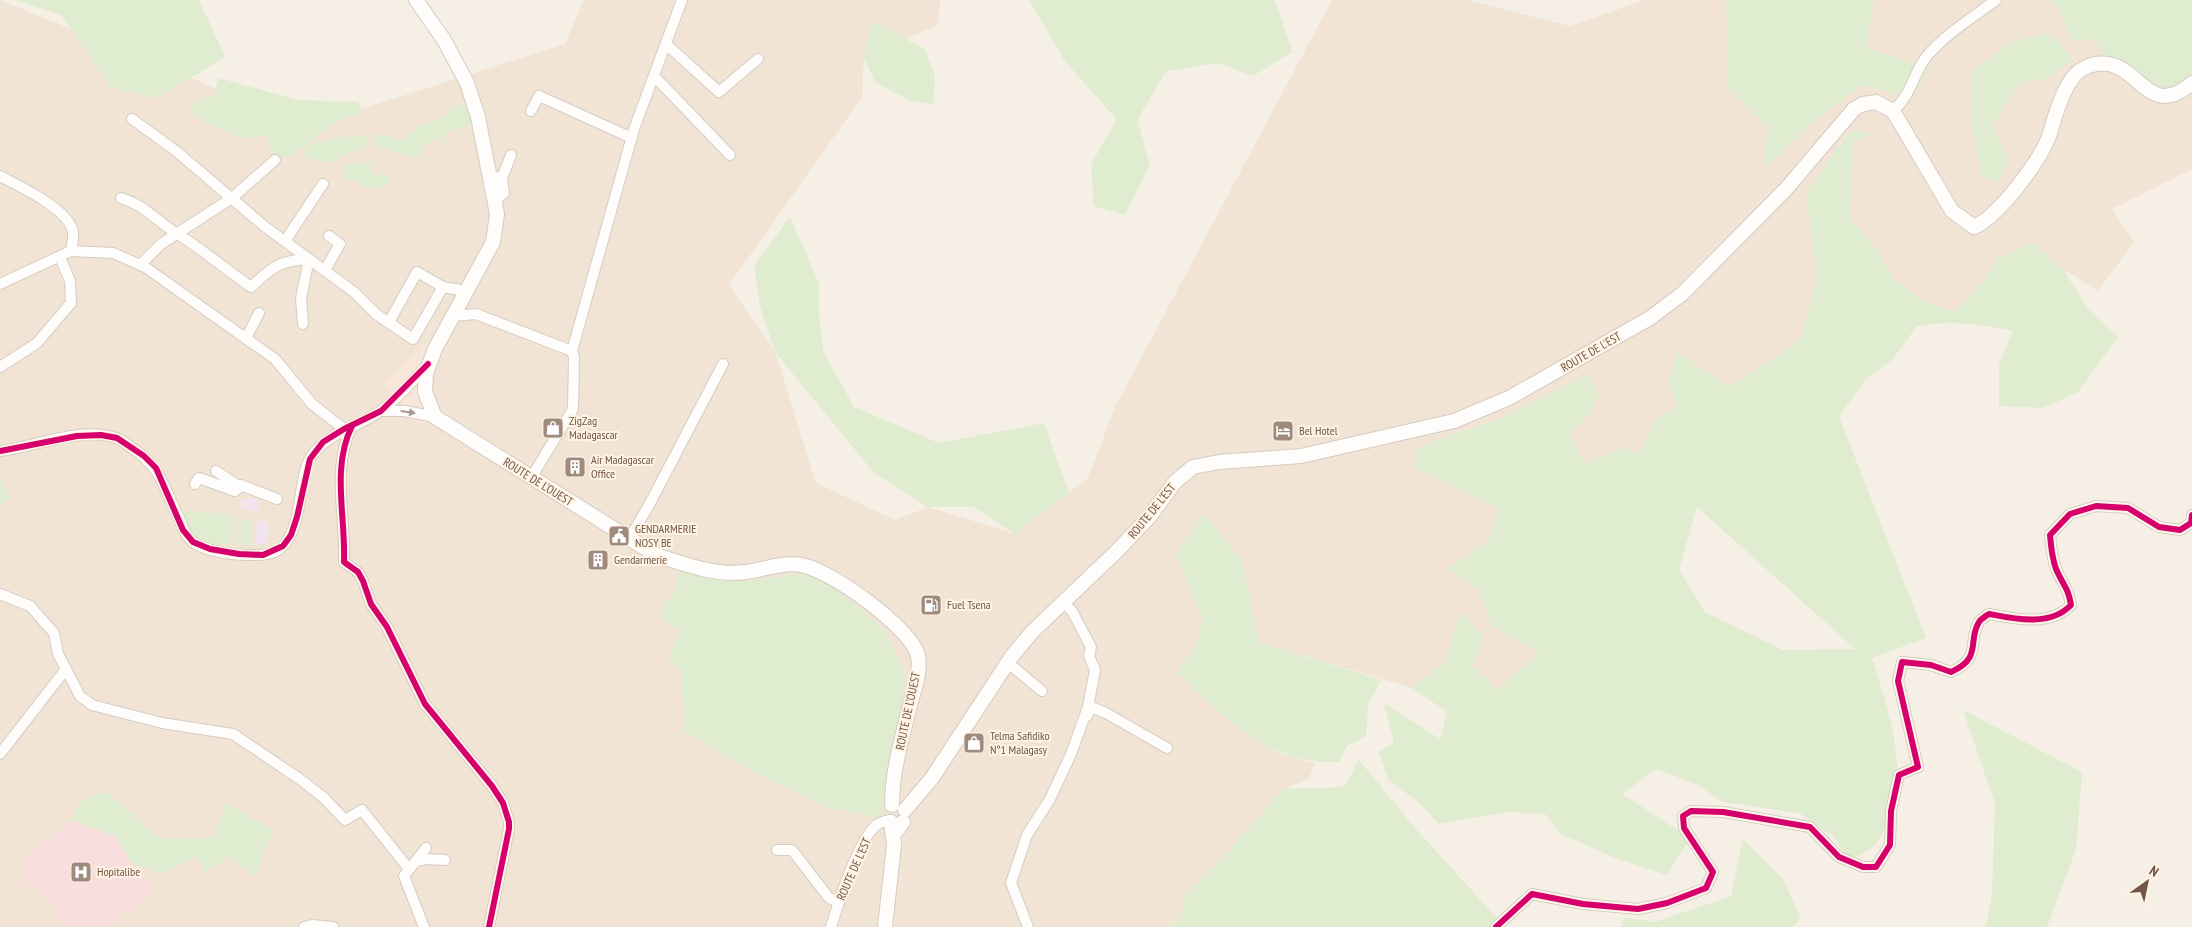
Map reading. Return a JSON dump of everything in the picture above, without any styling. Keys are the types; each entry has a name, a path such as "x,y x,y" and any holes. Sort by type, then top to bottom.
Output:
{"main road":[{"path":"416,0 444,40 467,83 496,177 494,201 497,220 493,242 428,364 425,392 435,417"},
{"path":"1893,111 1952,211 1974,226 1994,215 2023,179 2048,138 2054,116 2076,74 2092,65 2104,63 2112,65 2123,69 2155,96 2167,97 2180,94 2192,83"},
{"name":"ROUTE DE L'EST","path":"896,817 932,778 1008,663 1033,631 1129,538 1150,516 1175,482 1193,467 1219,462 1301,456 1454,422 1510,398 1650,318 1682,294 1724,254 1786,189 1854,109 1863,104 1876,102 1893,111"},
{"name":"ROUTE DE L'OUEST","path":"435,417 656,555 725,573 801,564 833,577 901,630 910,640 918,656 917,675 892,780 896,817"},
{"path":"885,927 896,817"}],"street":[{"path":"531,478 573,409 574,357 572,351 632,138 682,0"},
{"path":"1893,111 1904,100 1926,58 1950,33 1996,0"},
{"path":"666,44 719,92 758,59"},
{"path":"654,76 730,155"},
{"path":"532,110 539,96 632,138"},
{"path":"132,119 176,151 285,241 325,270 389,322 413,338 443,287"},
{"path":"496,177 511,155"},
{"path":"140,265 176,233 210,214 232,198 276,160"},
{"path":"0,176 35,195 67,220 73,231 71,251"},
{"path":"285,241 323,184"},
{"path":"121,198 136,203 251,287 264,274 288,260 309,259"},
{"path":"325,270 340,244 329,236"},
{"path":"0,284 71,251 112,253 140,265 275,359 312,404 348,428"},
{"path":"0,367 37,344 71,303 70,282 60,257"},
{"path":"303,324 301,298 309,259"},
{"path":"389,322 417,272 443,287 467,291"},
{"path":"246,338 259,313"},
{"path":"453,316 464,314 483,316 572,351"},
{"path":"0,451 77,436 101,435 117,438 144,456 156,468 183,530 193,542 210,549 239,554 262,555 283,546 291,535 310,459 324,442 381,411 428,364"},
{"path":"629,538 649,505 723,364"},
{"path":"381,411 405,411 435,417"},
{"path":"348,428 344,443 342,469 341,513 345,535 344,562 358,572 371,604 387,627 425,704 492,786 507,815 509,829 489,927"},
{"path":"219,469 240,486 276,499"},
{"path":"195,484 199,478 232,491 235,491 240,486"},
{"path":"1496,927 1532,894 1583,904 1638,909 1667,903 1706,888 1713,872 1684,828 1683,816 1691,811 1723,812 1810,827 1839,857 1863,868 1876,868 1890,845 1891,811 1899,775 1918,767 1898,681 1902,662 1931,665 1951,672 1962,667 1971,654 1979,622 1989,614 2022,621 2062,614 2071,605 2068,588 2057,571 2051,555 2050,535 2070,514 2096,506 2128,508 2159,527 2180,530 2191,522 2192,515"},
{"path":"0,594 30,606 54,633 58,654 80,696 92,705 162,723 233,734 301,780 345,820 362,810 409,869"},
{"path":"1063,602 1072,611 1091,646 1089,656 1095,670 1084,721"},
{"path":"1008,663 1042,691"},
{"path":"0,754 66,669"},
{"path":"1028,927 1010,883 1027,835 1050,799 1091,707 1106,713 1167,748"},
{"name":"ROUTE DE L'EST","path":"831,927 839,902 864,842 877,824 896,817"},
{"path":"424,927 404,876 426,848"},
{"path":"777,850 792,850 829,898 839,902"},
{"path":"416,861 425,859 445,860"},
{"path":"304,927 312,925 333,927"},
{"path":"885,927 890,927"}],"shaded area":[{"path":"0,0 308,126 565,44 584,0 940,0 938,25 864,57 862,97 729,285 775,352 816,483 895,520 928,507 1015,534 1088,478 1115,407 1332,0 1467,0 1570,26 1644,0 2192,0 2192,169 2112,209 2134,242 2098,291 2063,269 2032,242 1998,258 1981,284 1955,312 1920,299 1896,281 1872,244 1850,218 1853,145 1870,133 1851,130 1813,249 1818,273 1813,299 1802,336 1788,349 1728,387 1677,352 1668,384 1678,405 1654,422 1640,455 1621,448 1585,464 1568,436 1590,412 1571,382 1499,419 1449,435 1414,467 1498,509 1490,539 1448,569 1479,589 1491,625 1538,653 1498,691 1472,664 1445,663 1412,688 1259,642 1242,560 1176,554 1203,619 1197,643 1177,672 1232,724 1278,753 1314,763 1309,779 1283,789 1230,849 1185,895 1182,917 1169,927 0,927"},
{"path":"424,342 422,371 430,418 418,426 412,413 384,385"},
{"path":"258,499 259,511 241,509 241,500"},
{"path":"257,521 268,521 266,544 255,544"},
{"name":"Hopitalibe","path":"76,815 110,829 155,891 118,919 112,927 65,927 52,901 22,880 22,863"}],"green space":[{"path":"14,0 199,0 225,57 158,98 111,87 61,15"},
{"path":"1029,0 1275,0 1292,52 1253,76 1218,63 1166,71 1137,120 1150,165 1125,215 1094,206 1091,164 1117,120 1064,60"},
{"path":"1726,0 1875,0 1872,6 1867,48 1930,69 1913,97 1862,85 1810,125 1764,169 1767,127 1728,88"},
{"path":"2050,0 2192,0 2192,78 2164,88 2105,57 2094,39 2072,41 2059,10"},
{"path":"872,21 925,49 935,77 933,104 911,101 875,82 864,57"},
{"path":"2051,33 2073,60 2044,79 2019,84 1992,126 2010,161 1998,182 1981,176 1972,125 1971,72 2014,41"},
{"path":"219,78 297,100 358,102 362,112 331,125 305,145 339,137 366,136 370,147 350,152 332,163 306,158 305,146 291,156 274,157 270,149 269,136 240,138 204,122 192,112 193,103 214,96"},
{"path":"460,103 471,107 474,111 470,126 447,131 443,141 447,145 436,139 427,144 417,157 378,149 372,135 386,135 400,141 424,122 431,124 435,120 445,118 451,108"},
{"path":"1851,130 1871,133 1853,145 1850,218 1872,244 1896,281 1920,299 1955,312 1981,284 1998,258 2032,242 2063,269 2088,309 2118,337 2078,392 2043,408 1999,406 1999,365 2013,331 1965,324 1941,323 1917,326 1893,359 1866,379 1839,417 1926,638 1872,658 1892,727 1897,774 1895,798 1889,820 1877,842 1868,850 1849,861 1833,836 1799,813 1723,802 1696,784 1656,769 1622,794 1690,838 1667,875 1615,858 1561,834 1545,814 1508,812 1439,824 1416,800 1388,780 1379,752 1394,742 1384,703 1440,739 1447,712 1412,688 1445,663 1461,611 1484,637 1472,665 1498,690 1538,653 1491,625 1479,589 1448,569 1490,539 1498,509 1414,467 1417,449 1449,435 1499,419 1589,373 1599,396 1590,412 1568,436 1586,464 1621,448 1639,455 1654,422 1678,405 1668,384 1677,351 1728,387 1788,349 1802,336 1818,273 1806,192","holes":["1697,507 1854,648 1783,650 1705,612 1679,570"]},
{"path":"374,162 370,175 388,174 390,184 372,190 341,175 348,164"},
{"path":"790,217 819,283 819,313 823,351 854,407 939,443 1044,423 1069,493 1015,534 974,507 928,507 874,473 775,352 760,306 754,265"},
{"path":"0,478 11,497 0,505"},
{"path":"183,511 234,514 232,545 198,540 190,531"},
{"path":"1204,514 1242,560 1259,642 1381,680 1368,705 1366,736 1347,746 1339,762 1313,761 1290,756 1268,747 1249,736 1231,722 1177,672 1197,643 1203,619 1176,554"},
{"path":"238,519 252,520 251,545 236,544"},
{"path":"682,565 707,575 746,581 815,572 885,630 906,678 881,818 829,808 817,803 750,770 684,731 681,671 668,659 680,630 661,619 663,605 677,590 674,585"},
{"path":"1963,710 2082,772 2076,849 2047,927 1986,927 1992,893 1995,804"},
{"path":"1359,760 1415,828 1505,927 1170,927 1182,917 1185,895 1231,849 1283,789 1344,787"},
{"path":"107,792 160,839 214,838 225,803 275,831 265,849 256,877 229,857 204,873 198,856 163,873 133,865 115,836 70,820 82,799"},
{"path":"1743,838 1784,881 1801,918 1792,927 1621,927 1625,917 1655,922 1731,896"}],"cycle path":[{"path":"0,451 77,436 101,435 117,438 144,456 156,468 183,530 193,542 210,549 239,554 263,555 283,546 291,535 310,459 323,442 344,429 381,411 428,364"},
{"path":"352,426 342,459 341,493 344,562 358,572 371,604 387,627 425,704 492,786 503,803 509,822 489,927"},
{"path":"1496,927 1532,894 1583,904 1638,909 1667,903 1706,888 1713,872 1684,828 1683,816 1691,811 1723,812 1810,827 1839,857 1863,867 1876,867 1890,845 1891,811 1899,775 1918,767 1898,681 1902,662 1931,665 1951,672 1961,667 1971,655 1976,629 1980,621 1989,614 2010,618 2043,619 2063,612 2071,605 2067,590 2055,565 2050,535 2070,514 2096,506 2128,508 2159,527 2180,530 2191,523 2192,515"}],"place":[{"name":"ZigZag Madagascar","path":"553,428"},
{"name":"Bel Hotel","path":"1283,431"},
{"name":"Air Madagascar Office","path":"575,467"},
{"name":"GENDARMERIE NOSY BE","path":"619,536"},
{"name":"Gendarmerie","path":"598,560"},
{"name":"Fuel Tsena","path":"931,605"},
{"name":"Telma Safidiko N°1 Malagasy","path":"974,743"},
{"name":"Hopitalibe","path":"81,872"}]}
